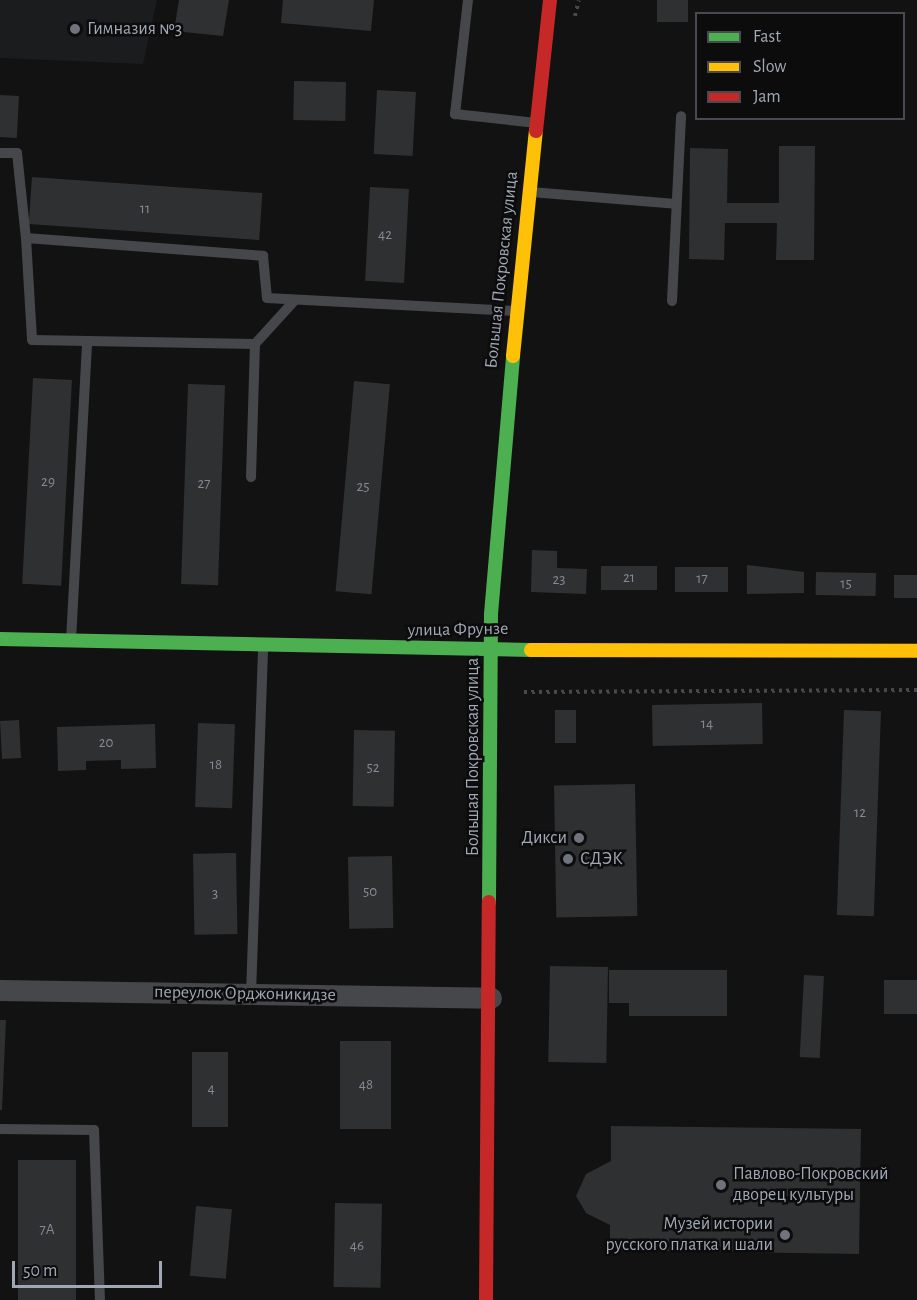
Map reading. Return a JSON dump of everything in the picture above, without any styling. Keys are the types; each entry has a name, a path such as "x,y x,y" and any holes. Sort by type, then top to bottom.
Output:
{"main road":[{"name":"Большая Покровская улица","path":"486,1300 491,998 491,648 497,506 527,192 550,0"},
{"name":"улица Фрунзе","path":"0,639 263,647 917,651"}],"street":[{"name":"переулок Орджоникидзе","path":"0,990 491,998"}],"lane":[{"path":"468,0 455,114 536,123"},
{"path":"672,301 681,116"},
{"path":"0,153 17,153 26,238 32,340 255,344"},
{"path":"527,192 676,204"},
{"path":"26,238 263,256 267,298 516,311"},
{"path":"252,477 255,344 295,300"},
{"path":"70,640 87,341"},
{"path":"251,994 263,647"},
{"path":"0,1130 94,1130 100,1300"}],"path":[{"path":"524,692 917,690"}],"shaded area":[{"name":"Гимназия №3","path":"0,0 157,0 143,64 0,58"}],"building":[{"path":"179,0 229,0 223,36 174,31"},
{"path":"283,0 374,0 371,31 281,23"},
{"path":"657,0 688,0 688,22 657,22"},
{"path":"294,81 346,82 345,121 293,120"},
{"path":"377,90 416,92 413,156 374,154"},
{"path":"0,95 19,96 17,138 0,137"},
{"path":"779,146 815,146 814,260 776,260 777,223 725,223 724,260 689,259 690,148 728,149 727,203 779,203"},
{"path":"32,177 262,193 259,240 29,224"},
{"path":"370,187 409,189 404,283 365,281"},
{"path":"33,378 72,380 61,586 22,584"},
{"path":"354,381 390,384 371,594 336,591"},
{"path":"188,384 225,385 218,585 181,584"},
{"path":"532,550 557,551 557,568 587,569 586,594 531,592"},
{"path":"747,565 804,572 804,593 747,594"},
{"path":"601,566 657,566 657,590 601,590"},
{"path":"675,567 728,567 728,592 675,592"},
{"path":"816,572 876,573 876,596 816,595"},
{"path":"894,575 917,575 917,598 894,598"},
{"path":"762,703 763,744 653,746 652,705"},
{"path":"555,710 576,710 576,743 555,743"},
{"path":"844,710 881,711 874,916 837,915"},
{"path":"19,720 21,758 2,759 0,721"},
{"path":"198,723 235,724 232,808 195,807"},
{"path":"155,724 156,768 121,769 121,760 86,761 86,770 58,771 57,727"},
{"path":"354,730 395,731 394,807 353,806"},
{"path":"635,784 637,916 556,917 554,785"},
{"path":"236,853 237,934 194,935 193,854"},
{"path":"392,856 393,928 349,929 348,857"},
{"path":"550,966 608,967 606,1063 548,1062"},
{"path":"609,970 727,970 727,1016 629,1016 629,1003 609,1003"},
{"path":"804,975 824,976 820,1058 800,1057"},
{"path":"884,980 917,980 917,1014 884,1014"},
{"path":"0,1020 6,1020 2,1110 0,1110"},
{"path":"340,1041 391,1041 391,1129 340,1129"},
{"path":"192,1052 228,1052 228,1127 192,1127"},
{"name":"Павлово-Покровский дворец культуры","path":"611,1126 861,1129 859,1254 610,1250 610,1225 586,1213 576,1196 586,1174 611,1161"},
{"path":"18,1160 76,1160 76,1300 18,1300"},
{"path":"335,1203 382,1204 381,1288 334,1287"},
{"path":"196,1206 232,1209 226,1279 190,1276"}],"traffic: fast":[{"path":"489,902 491,614 513,356"},
{"path":"0,639 531,650"}],"traffic: slow":[{"path":"513,356 536,131"},
{"path":"531,650 917,651"}],"traffic: jam":[{"path":"536,131 550,0"},
{"path":"486,1300 489,902"}],"place":[{"name":"Гимназия №3","path":"75,29"},
{"name":"Дикси","path":"579,838"},
{"name":"СДЭК","path":"568,859"},
{"name":"Павлово-Покровский дворец культуры","path":"721,1185"},
{"name":"Музей истории русского платка и шали","path":"785,1235"}]}
